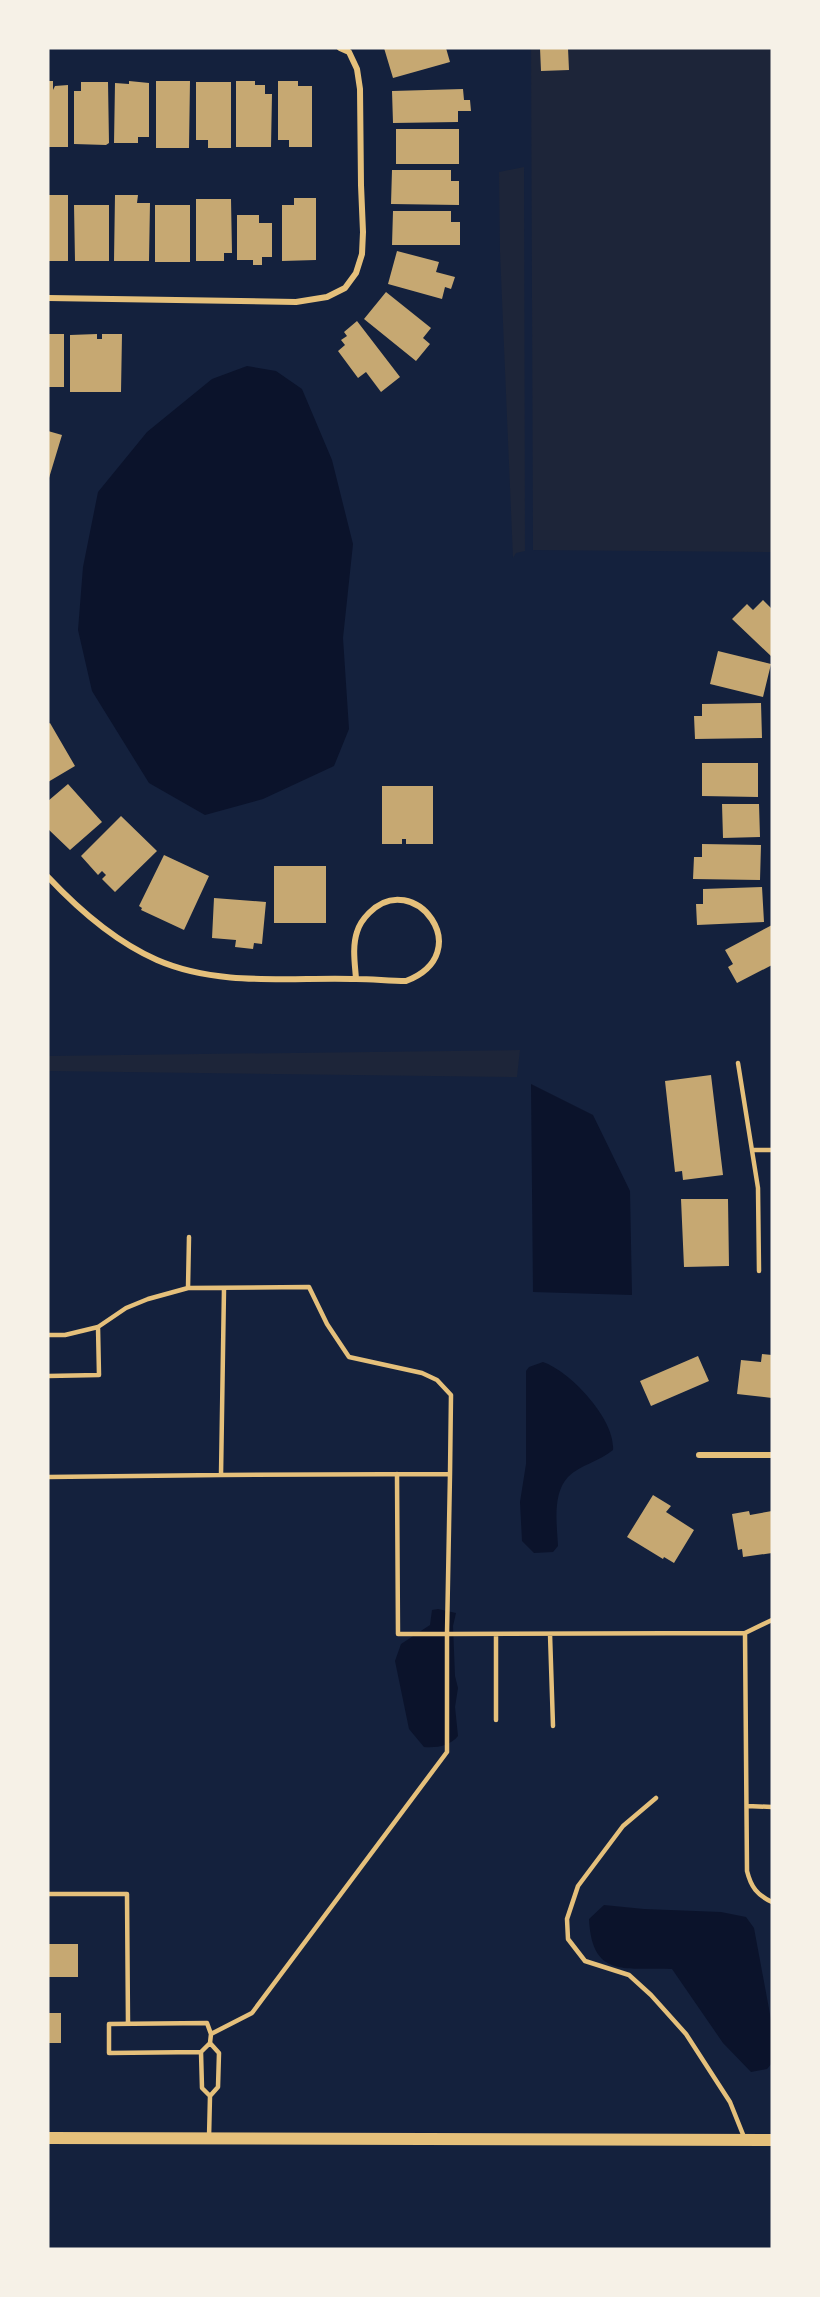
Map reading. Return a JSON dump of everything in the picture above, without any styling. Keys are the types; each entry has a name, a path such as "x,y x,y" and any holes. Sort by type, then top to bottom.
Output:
{"main road":[{"path":"48,2138 772,2140"}],"street":[{"path":"48,298 296,302 327,297 345,288 356,273 362,254 363,232 360,89 357,69 349,52 344,49"},
{"path":"48,877 76,906 106,930 157,960 224,978 406,981 428,969 435,959 440,944 436,927 426,911 416,903 402,900 389,900 376,906 364,918 357,931 356,979"},
{"path":"699,1455 772,1455"}],"lane":[{"path":"738,1063 758,1188 759,1271"},
{"path":"753,1150 772,1150"},
{"path":"188,1288 189,1237"},
{"path":"48,1335 65,1335 98,1328 126,1308 148,1299 188,1288 309,1287 327,1324 349,1357 422,1373 437,1380 451,1395 447,1752 252,2013 211,2034"},
{"path":"221,1475 224,1289"},
{"path":"48,1376 99,1375 98,1328"},
{"path":"397,1474 398,1634 745,1633 772,1620"},
{"path":"48,1477 450,1474"},
{"path":"745,1633 747,1871 754,1890 772,1902"},
{"path":"496,1634 496,1720"},
{"path":"550,1634 552,1726"},
{"path":"656,1798 623,1826 578,1886 567,1919 568,1939 585,1961 629,1975 651,1995 686,2034 730,2102 745,2140"},
{"path":"747,1806 772,1806"},
{"path":"48,1894 127,1894 128,2024"},
{"path":"207,2023 211,2034 210,2043 201,2052 110,2053 110,2024 207,2023"},
{"path":"209,2139 210,2096 218,2087 219,2053 210,2043"},
{"path":"201,2052 202,2088 210,2096"}],"shaded area":[{"path":"531,48 772,48 772,552 533,550"},
{"path":"524,167 525,551 516,553 513,558 500,252 499,172"},
{"path":"247,366 276,371 302,389 332,460 353,544 343,638 349,729 334,766 263,799 205,815 149,783 92,691 78,630 83,567 98,492 147,432 212,379"},
{"path":"520,1050 517,1077 48,1071 48,1056"},
{"path":"531,1084 593,1115 630,1191 632,1295 533,1292"},
{"path":"543,1362 566,1375 589,1398 607,1425 612,1438 613,1450 568,1477 563,1484 558,1501 558,1546 553,1552 534,1553 522,1541 520,1502 526,1464 526,1371 529,1367"},
{"path":"432,1610 456,1613 453,1626 455,1676 458,1688 455,1707 458,1736 443,1746 424,1747 409,1729 395,1661 401,1644 430,1625"},
{"path":"604,1905 721,1912 746,1917 754,1928 772,2025 772,2063 767,2069 751,2072 723,2043 672,1969 626,1968 604,1961 597,1952 592,1938 589,1919"}],"building":[{"path":"384,48 446,48 450,62 393,78"},
{"path":"540,48 568,48 569,70 541,71"},
{"path":"48,81 53,81 53,90 55,86 68,85 68,147 48,147"},
{"path":"129,81 149,83 149,137 138,137 138,143 114,143 115,83 129,84"},
{"path":"156,81 190,81 189,148 156,148"},
{"path":"236,81 255,81 255,85 265,85 265,94 272,94 271,147 236,147"},
{"path":"278,81 298,81 298,86 312,86 312,147 289,147 289,140 278,140"},
{"path":"81,82 108,82 109,143 106,145 74,144 74,91 81,91"},
{"path":"196,82 231,82 231,148 208,148 208,140 196,140"},
{"path":"463,89 464,100 470,100 471,111 458,111 458,122 393,123 392,91"},
{"path":"396,129 459,129 459,164 396,164"},
{"path":"392,170 451,170 451,181 459,181 459,205 391,204"},
{"path":"48,195 68,195 68,261 48,261"},
{"path":"115,195 138,195 137,203 150,203 149,261 114,261"},
{"path":"294,198 316,198 316,260 282,261 282,205 294,205"},
{"path":"196,199 231,199 232,253 224,253 224,261 196,261"},
{"path":"74,205 109,205 109,261 75,261"},
{"path":"155,205 190,205 190,262 155,262"},
{"path":"393,211 451,211 451,222 460,222 460,245 392,245"},
{"path":"237,215 259,215 259,223 272,223 272,257 262,257 262,265 253,265 253,260 237,260"},
{"path":"397,251 439,262 436,272 455,277 451,289 445,287 442,299 388,284"},
{"path":"386,292 431,328 423,338 430,344 416,361 364,319"},
{"path":"357,321 400,377 381,392 366,372 358,378 338,351 345,345 341,340 347,336 344,332"},
{"path":"48,334 64,334 64,387 48,387"},
{"path":"97,334 97,339 102,339 102,334 122,334 121,392 70,392 70,335"},
{"path":"48,431 62,435 49,478 48,478"},
{"path":"763,600 772,609 772,657 732,619 747,604 753,610"},
{"path":"718,651 771,664 763,697 710,684"},
{"path":"761,703 762,738 695,739 694,716 702,716 702,704"},
{"path":"50,723 75,766 48,782 48,724"},
{"path":"702,763 758,763 758,797 702,796"},
{"path":"68,784 102,822 70,850 48,829 48,801"},
{"path":"382,786 433,786 433,844 406,844 406,839 402,839 402,844 382,844"},
{"path":"722,804 759,804 760,837 723,838"},
{"path":"121,816 157,851 115,892 102,879 106,875 102,871 98,875 81,856"},
{"path":"702,844 761,845 760,880 693,879 694,857 702,857"},
{"path":"164,855 209,876 184,930 141,910 139,906"},
{"path":"274,866 326,866 326,923 274,923"},
{"path":"762,887 764,922 697,925 696,904 703,904 703,889"},
{"path":"214,898 266,902 262,944 254,943 253,949 235,947 236,940 212,938"},
{"path":"772,925 772,965 737,983 728,967 733,964 725,950"},
{"path":"711,1075 723,1175 683,1180 682,1171 675,1172 665,1081"},
{"path":"681,1199 728,1199 729,1266 684,1267"},
{"path":"762,1354 772,1355 772,1398 737,1394 741,1360 761,1362"},
{"path":"698,1356 709,1381 651,1406 640,1381"},
{"path":"653,1495 671,1506 666,1512 694,1530 674,1563 664,1557 663,1559 627,1537"},
{"path":"749,1511 750,1515 772,1511 772,1553 743,1557 742,1549 738,1550 732,1514"},
{"path":"48,1944 78,1944 78,1977 48,1977"},
{"path":"48,2013 61,2013 61,2043 48,2043"}]}
